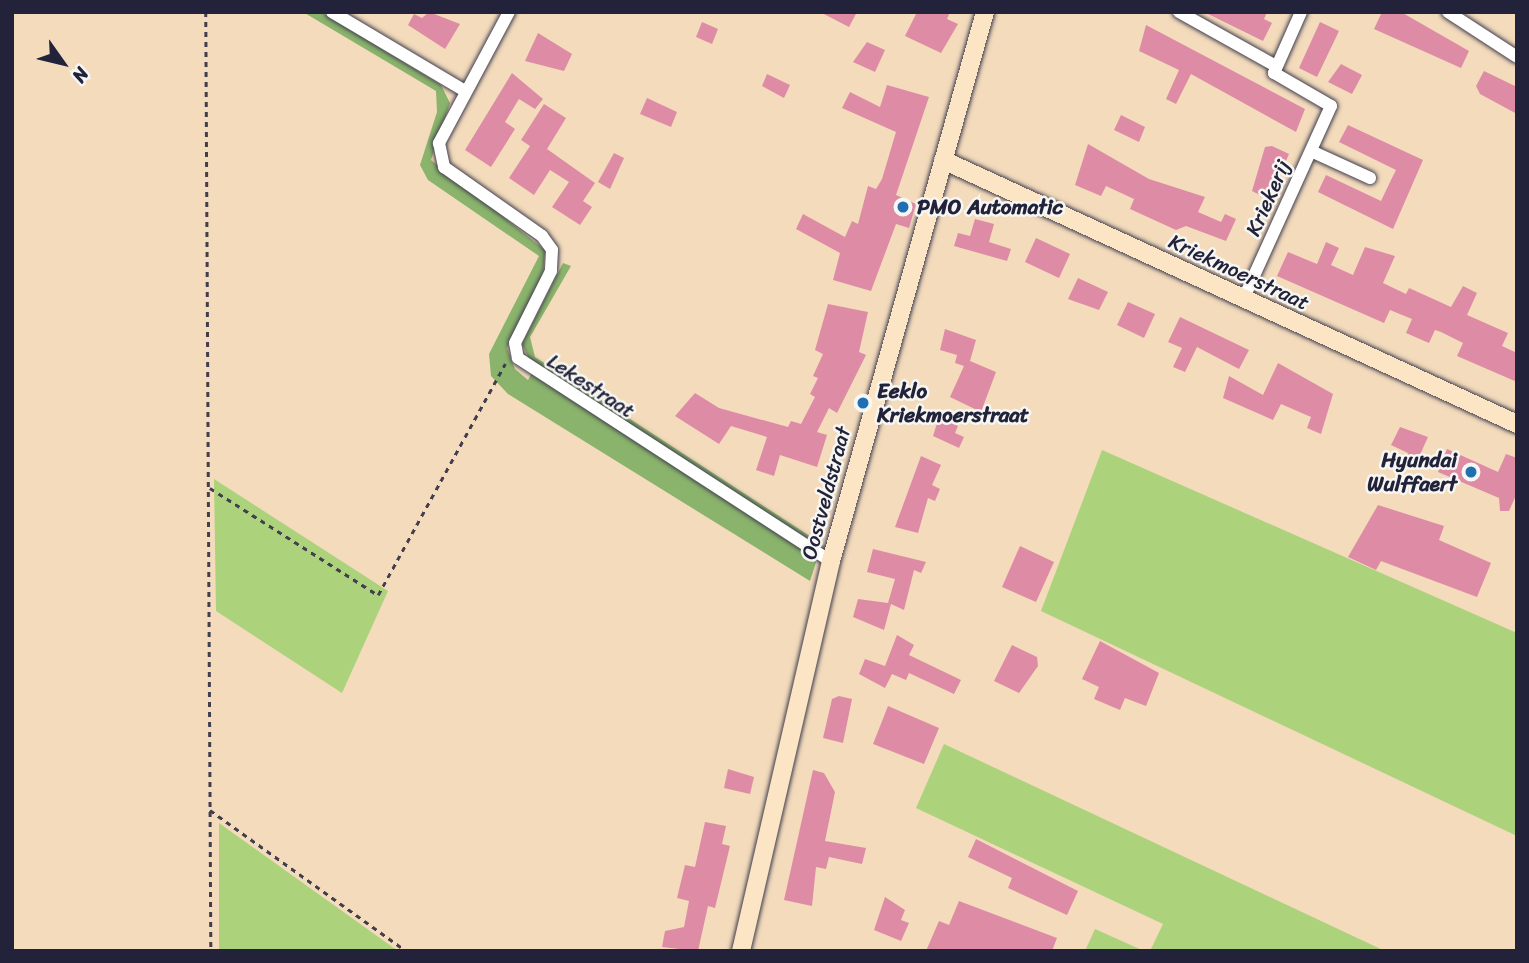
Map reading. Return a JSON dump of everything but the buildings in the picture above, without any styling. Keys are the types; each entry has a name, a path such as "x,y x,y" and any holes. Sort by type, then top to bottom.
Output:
{"street":[{"path":"332,12 465,91"},
{"path":"509,12 439,143 444,167 542,236 555,260 515,351"},
{"name":"Oostveldstraat","path":"741,951 831,561 985,12"},
{"name":"Kriekerij","path":"1179,12 1276,66 1274,73 1331,106 1243,300"},
{"path":"1276,66 1301,12"},
{"path":"1448,12 1517,57"},
{"name":"Kriekerij","path":"1311,150 1370,178"},
{"name":"Kriekmoerstraat","path":"943,160 1517,424"},
{"name":"Lekestraat","path":"515,351 522,365 831,561"}],"path":[{"path":"206,12 211,951"},
{"path":"210,488 378,596 515,351"},
{"path":"210,810 406,951"}],"green space":[{"path":"303,12 321,12 441,85 450,103 431,160 545,250 543,276 507,348 515,369 528,380 534,369 522,344 563,263 571,266 530,337 535,357 822,544 810,581 508,394 491,376 489,354 539,256 428,180 420,165 437,112 436,91"},
{"path":"1102,450 1517,633 1517,836 1041,611"},
{"path":"214,479 388,591 342,693 216,611"},
{"path":"944,744 1385,951 1150,951 1163,924 916,808"},
{"path":"219,823 261,853 398,951 219,951"},
{"path":"1095,929 1144,951 1085,951"}],"place":[{"name":"PMO Automatic","path":"903,207"},
{"name":"Eeklo Kriekmoerstraat","path":"863,403"},
{"name":"Hyundai Wulffaert","path":"1471,472"}]}
